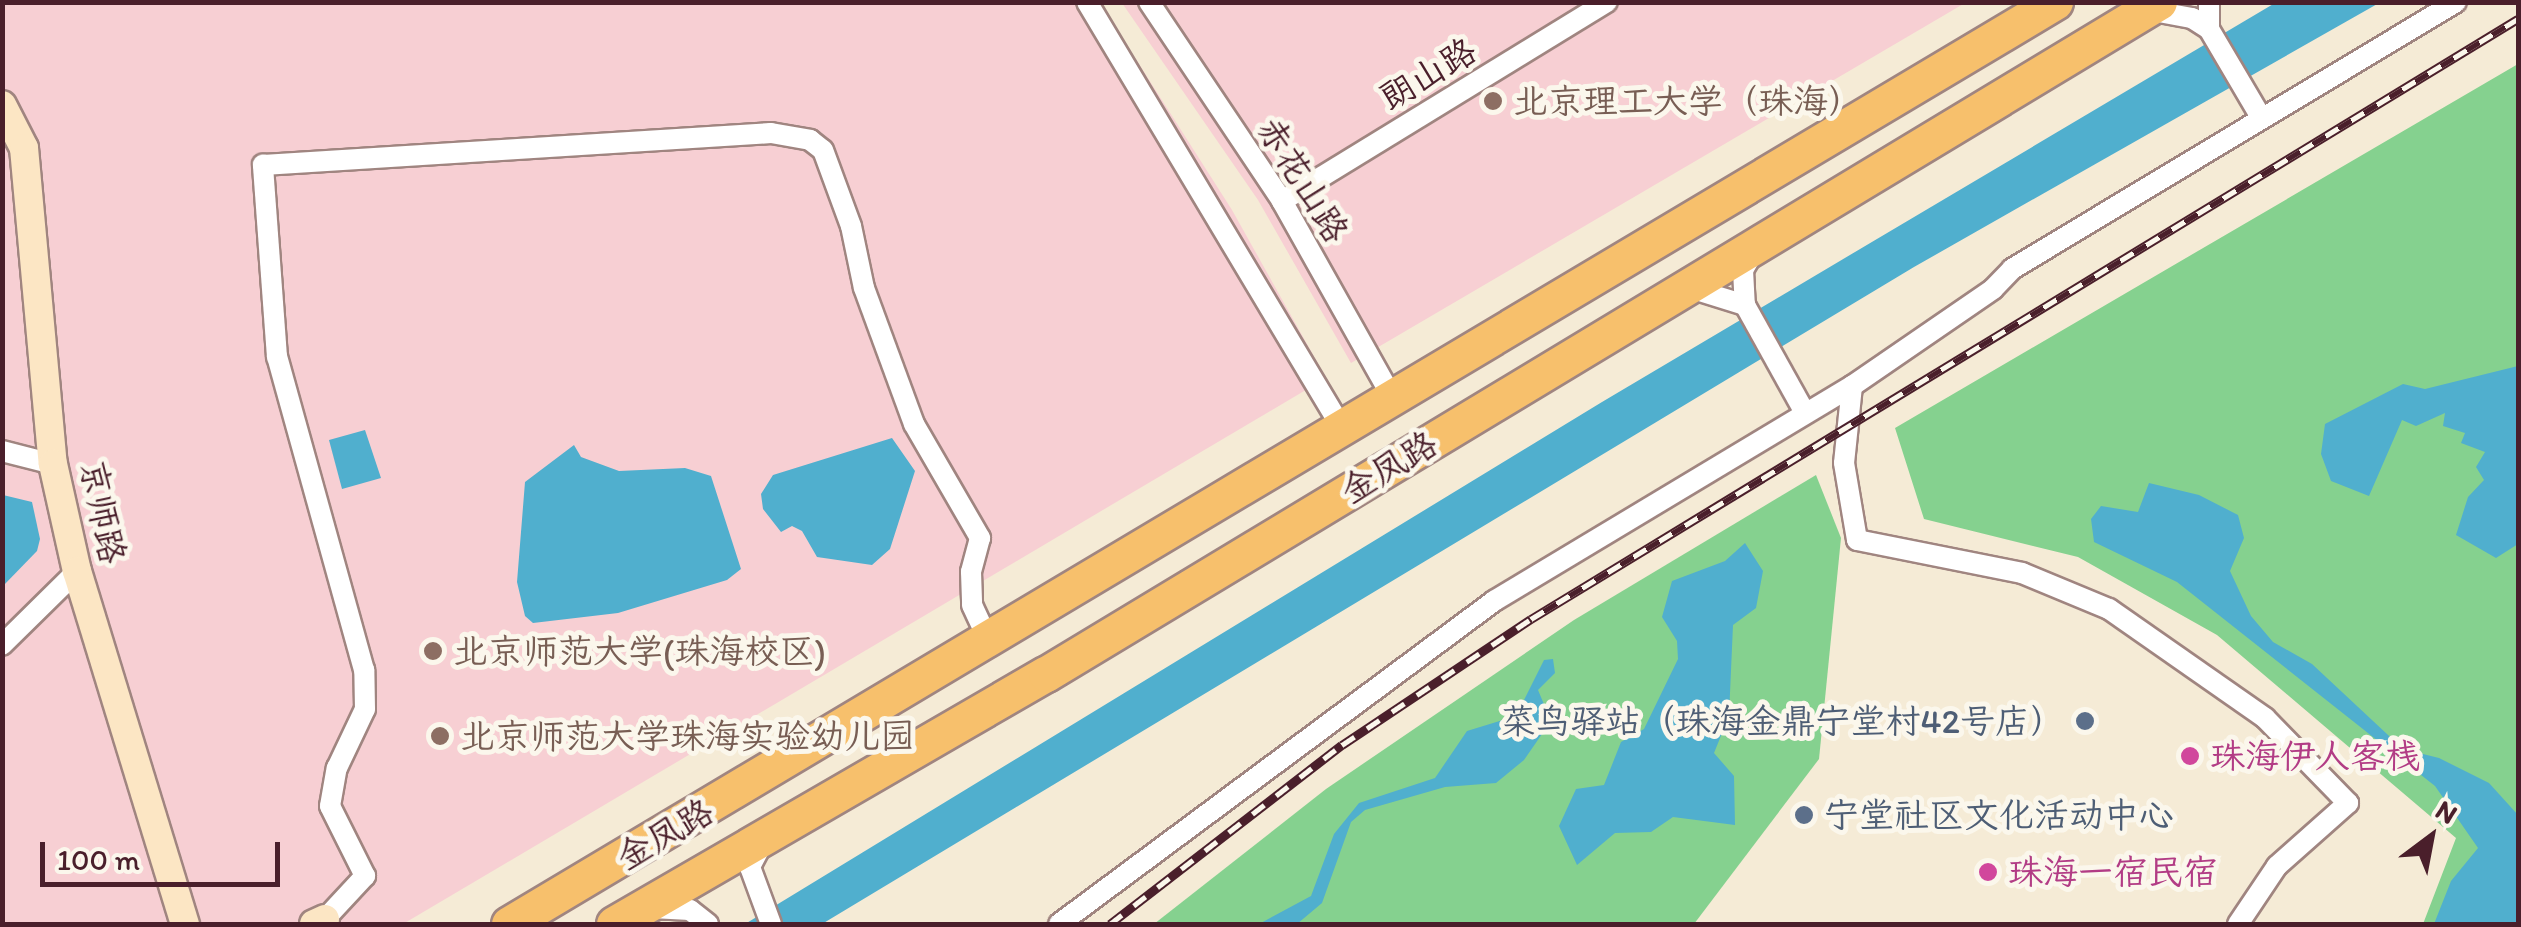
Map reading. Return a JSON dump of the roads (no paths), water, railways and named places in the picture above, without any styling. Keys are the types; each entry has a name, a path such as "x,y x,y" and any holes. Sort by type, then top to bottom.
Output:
{"highway":[{"name":"金凤路","path":"509,924 775,770 986,635 2055,2"},
{"name":"金凤路","path":"627,916 1688,288 2153,6"}],"street":[{"path":"1088,2 1340,427"},
{"name":"赤花山路","path":"1149,2 1282,202 1392,397"},
{"name":"朗山路","path":"1282,202 1607,2"},
{"path":"2209,2 2212,33 2262,119"},
{"path":"1059,924 1494,601 1852,386 1993,290 2012,269 2456,2"},
{"path":"2153,6 2192,18 2212,33"},
{"name":"京师路","path":"2,105 24,148 53,464 77,572 185,924"},
{"path":"319,922 365,876 330,806 337,768 366,709 364,670 278,357 263,165 771,134 810,140 823,150 852,226 864,288 914,424 980,538 970,572 972,604 986,635"},
{"path":"1757,244 1744,270 1745,305 1805,413"},
{"path":"1688,288 1745,305"},
{"path":"1852,386 1844,463 1857,540 2022,573 2109,609 2265,718 2348,803 2278,866 2238,924"},
{"path":"2,452 53,464"},
{"path":"2,646 77,572"},
{"path":"772,832 750,867 760,902 772,924"},
{"path":"627,916 690,910 708,924"}],"water":[{"path":"2275,3 2379,3 1914,267 822,924 745,924 1602,402"},
{"path":"2518,366 2518,544 2496,558 2456,535 2468,497 2484,480 2476,467 2485,452 2461,443 2465,433 2443,426 2445,413 2416,426 2402,420 2369,496 2331,481 2321,454 2325,424 2403,384 2425,389"},
{"path":"365,430 381,478 342,489 329,440"},
{"path":"892,438 915,471 890,549 872,565 817,557 802,531 792,526 781,532 763,509 761,494 773,475"},
{"path":"574,445 581,457 619,471 685,468 711,476 741,569 727,580 618,613 533,623 525,616 517,582 525,482"},
{"path":"2149,483 2199,495 2238,515 2244,538 2230,571 2251,616 2273,642 2312,664 2403,749 2439,758 2489,783 2518,815 2518,924 2434,924 2451,881 2478,848 2435,786 2177,582 2094,542 2091,519 2101,506 2138,512"},
{"path":"3,495 32,502 40,539 37,551 3,586"},
{"path":"1745,543 1763,571 1756,608 1733,625 1729,716 1714,753 1734,776 1735,825 1673,817 1651,832 1615,833 1577,865 1559,826 1576,789 1604,785 1621,742 1644,729 1678,659 1677,641 1662,617 1672,581 1725,561"},
{"path":"1553,659 1555,673 1538,690 1551,721 1524,760 1496,783 1445,787 1365,810 1351,822 1322,903 1297,924 1259,924 1311,896 1334,834 1359,803 1435,778 1467,731 1516,716 1544,660"}],"railway":[{"path":"1110,924 1342,745 1531,619 2518,19"}],"place":[{"name":"北京理工大学（珠海）","path":"1493,101"},
{"name":"北京师范大学(珠海校区)","path":"433,651"},
{"name":"菜鸟驿站（珠海金鼎宁堂村42号店）","path":"2085,721"},
{"name":"北京师范大学珠海实验幼儿园","path":"440,736"},
{"name":"珠海伊人客栈","path":"2190,756"},
{"name":"宁堂社区文化活动中心","path":"1804,815"},
{"name":"珠海一宿民宿","path":"1988,872"}]}
